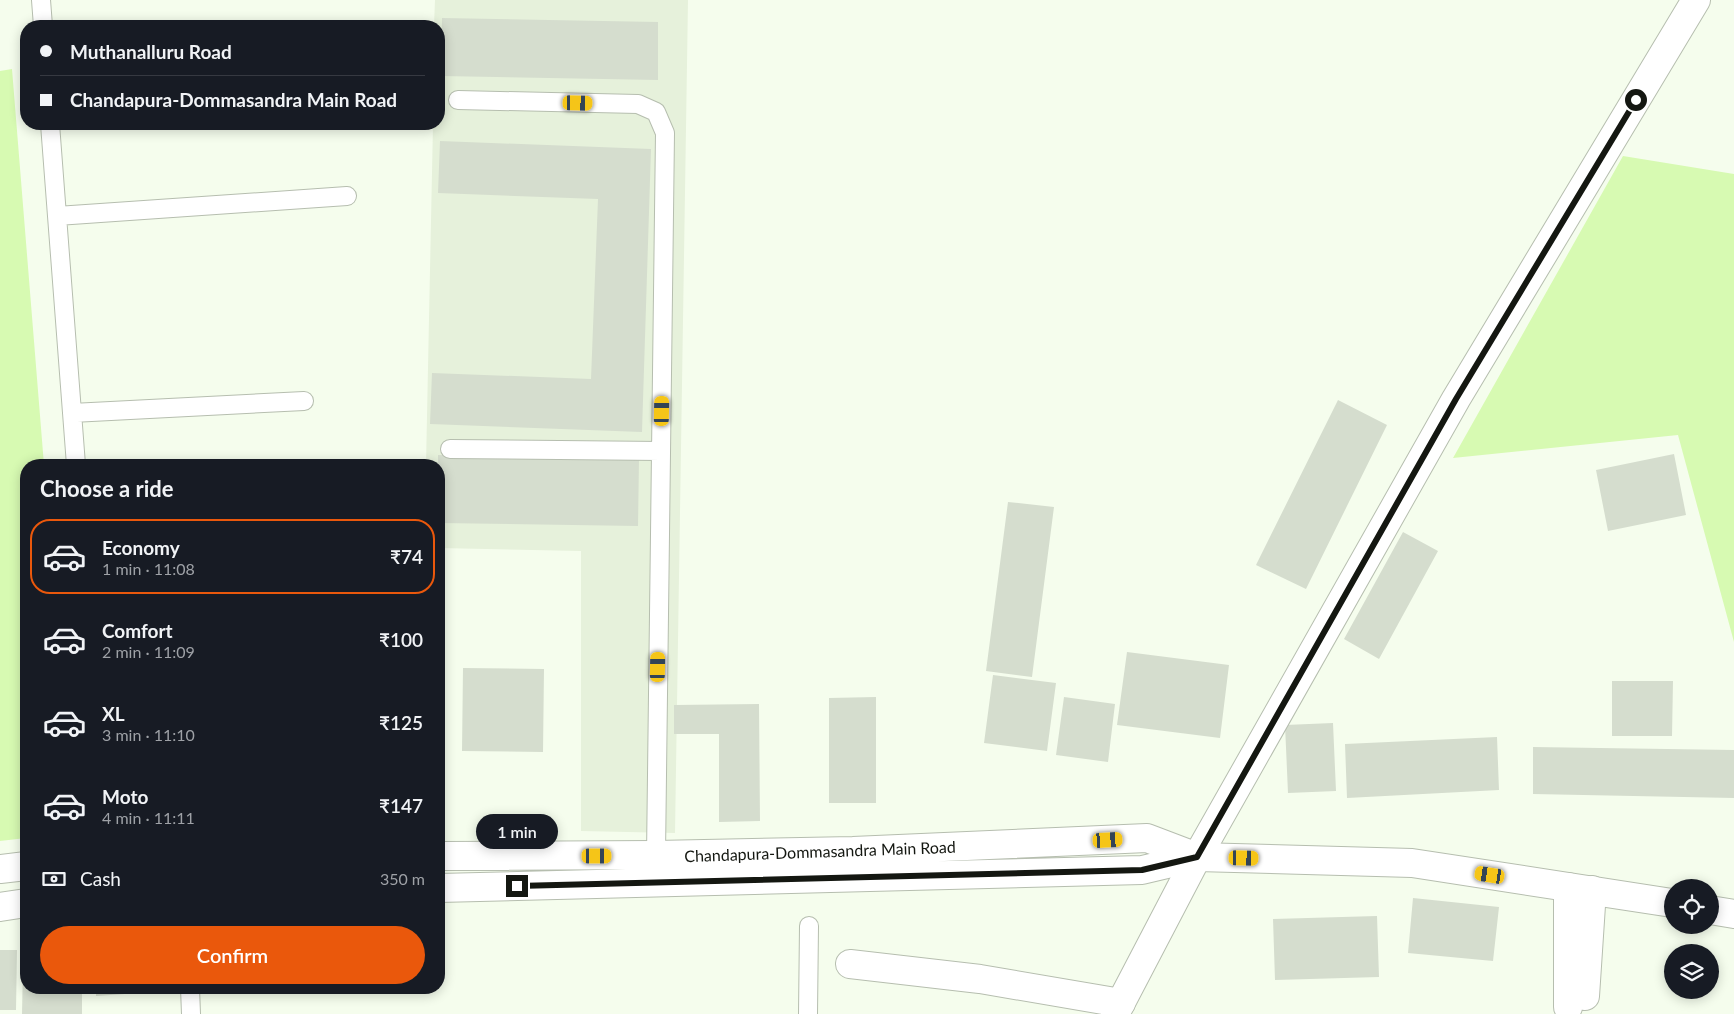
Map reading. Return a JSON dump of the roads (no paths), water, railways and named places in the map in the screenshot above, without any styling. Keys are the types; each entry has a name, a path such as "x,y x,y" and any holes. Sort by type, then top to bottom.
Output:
{"main road":[{"path":"850,964 980,979 1118,1008 1197,857 1456,399 1696,0"},
{"name":"Chandapura-Dommasandra Main Road","path":"445,856 656,855 853,851 1147,838 1197,857"},
{"name":"Chandapura-Dommasandra Main Road","path":"445,888 1142,870 1197,857 1412,863 1664,903"},
{"path":"0,869 20,867"},
{"path":"1575,1011 1580,888"},
{"path":"0,907 20,904"},
{"path":"1719,912 1734,914"}],"lane":[{"path":"41,0 43,20"},
{"path":"458,100 638,104 656,112 665,133 656,855"},
{"path":"50,130 76,459"},
{"path":"57,216 347,196"},
{"path":"72,413 304,401"},
{"path":"450,449 661,451"},
{"path":"808,1014 809,926"},
{"path":"190,994 191,1014"}]}
